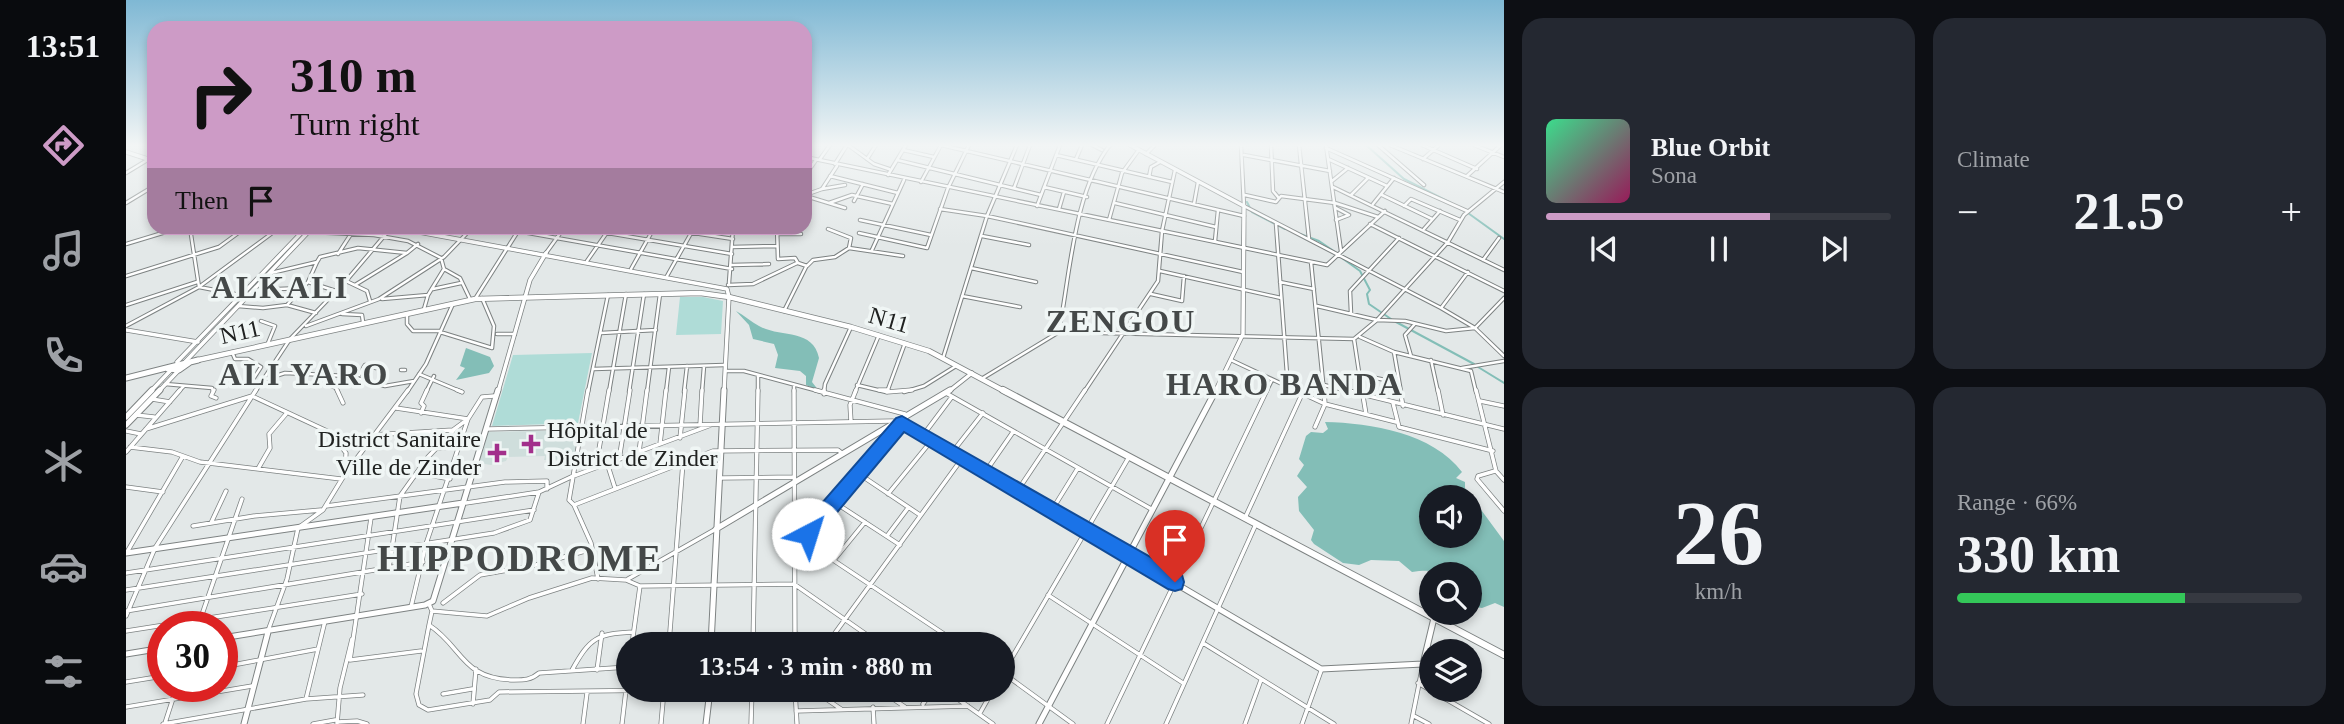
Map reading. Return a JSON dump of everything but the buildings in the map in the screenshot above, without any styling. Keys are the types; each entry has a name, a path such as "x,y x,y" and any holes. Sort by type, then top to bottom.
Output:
{"highway":[{"path":"126,378 198,359"}],"main road":[{"name":"N11","path":"198,359 476,299 701,293 729,297 851,327 943,358 1419,609"},
{"name":"N11","path":"1449,625 1504,655"}],"street":[{"path":"822,189 828,179"},
{"path":"841,179 898,193"},
{"path":"872,250 904,179 1328,265 1385,211"},
{"path":"921,183 923,179"},
{"path":"859,233 927,248 952,179"},
{"path":"976,179 1041,195"},
{"path":"943,358 987,216 1002,179"},
{"path":"1014,188 1017,179"},
{"path":"1037,206 1047,179"},
{"path":"1087,179 1244,216"},
{"path":"1109,220 1120,179"},
{"path":"1157,179 1172,182"},
{"path":"1018,491 1158,281 1162,232 1173,179"},
{"path":"1192,179 1309,241 1340,253 1368,271 1441,308 1475,328 1504,356"},
{"path":"1039,724 1170,479 1243,334 1243,179"},
{"path":"1273,179 1273,191 1278,197 1335,203 1378,217"},
{"path":"1302,179 1309,241"},
{"path":"1335,179 1332,181 1340,253"},
{"path":"1351,195 1367,179"},
{"path":"1370,179 1387,186"},
{"path":"1372,205 1394,179"},
{"path":"1396,179 1468,211"},
{"path":"1416,179 1424,186"},
{"path":"1474,179 1504,192"},
{"path":"1059,332 1077,235 1092,180"},
{"path":"983,377 1059,332 1243,334 1284,338 1354,339 1377,320 1448,242 1451,231 1468,211 1504,181"},
{"path":"1194,204 1198,182"},
{"path":"854,201 863,184"},
{"path":"812,194 822,189 845,185"},
{"path":"1044,187 1087,197"},
{"path":"1333,187 1504,270"},
{"path":"126,203 147,190"},
{"path":"1059,209 1064,192"},
{"path":"829,203 841,195 858,194 893,204"},
{"path":"812,195 845,208"},
{"path":"1244,195 1276,202 1278,197"},
{"path":"1382,195 1432,219"},
{"path":"1404,206 1411,199 1460,220"},
{"path":"1115,203 1216,227"},
{"path":"940,208 1243,272"},
{"path":"1336,208 1349,215 1336,220"},
{"path":"1215,242 1218,210"},
{"path":"1423,230 1440,211"},
{"path":"860,220 931,235"},
{"path":"1276,223 1288,388"},
{"path":"1370,224 1504,291"},
{"path":"784,311 807,266 813,260 835,257 849,248 851,238 828,229"},
{"path":"126,244 156,235"},
{"path":"191,235 199,287"},
{"path":"126,276 219,247 235,235"},
{"path":"126,328 199,287 270,235"},
{"path":"126,417 204,344 244,296 302,235"},
{"path":"126,425 149,396 165,384 196,342 268,274 303,235"},
{"path":"338,254 350,235"},
{"path":"368,235 418,244 441,258 444,269 428,295 424,309"},
{"path":"447,235 726,286 753,284 798,262"},
{"path":"304,326 379,299 441,258 465,235"},
{"path":"476,299 514,235"},
{"path":"540,235 732,267 769,264"},
{"path":"238,636 429,604 436,596 531,276 559,235"},
{"path":"587,261 605,235"},
{"path":"618,235 732,254"},
{"path":"631,269 650,235"},
{"path":"667,275 690,235"},
{"path":"705,235 733,239"},
{"path":"711,632 729,297 726,286 732,267 733,235"},
{"path":"777,235 778,259 795,258 807,266"},
{"path":"126,616 155,548 258,386 290,339 346,281 384,236"},
{"path":"982,236 1029,245"},
{"path":"1352,313 1350,291 1399,238"},
{"path":"1483,260 1499,238"},
{"path":"355,285 418,244"},
{"path":"732,247 777,246"},
{"path":"287,305 308,282 320,257 355,248 407,253"},
{"path":"849,248 903,256"},
{"path":"268,274 317,262"},
{"path":"1311,262 1325,404 1315,427"},
{"path":"971,268 1036,282"},
{"path":"408,313 407,324 413,331 441,332 491,349 496,334 494,319 451,271 444,269"},
{"path":"1160,271 1282,298"},
{"path":"1441,308 1468,272"},
{"path":"1150,294 1182,301 1184,276"},
{"path":"346,281 367,291 370,303"},
{"path":"126,305 197,282"},
{"path":"308,282 336,291"},
{"path":"433,289 462,282"},
{"path":"1280,282 1314,289"},
{"path":"199,287 254,298 278,289 303,288"},
{"path":"596,468 626,294"},
{"path":"619,460 643,294"},
{"path":"639,452 660,294"},
{"path":"379,299 428,295"},
{"path":"598,579 592,549 574,505 569,500 570,477 608,295"},
{"path":"962,296 1020,307"},
{"path":"1317,306 1377,320 1405,321 1446,331 1475,328 1504,298"},
{"path":"244,724 268,632 279,606 298,528 324,508 341,479 415,381 453,303"},
{"path":"238,306 263,308 287,305 316,313"},
{"path":"339,314 362,315 363,322"},
{"path":"261,321 275,326 268,343"},
{"path":"1411,356 1405,335 1414,324"},
{"path":"824,394 825,384 851,327"},
{"path":"126,328 204,344"},
{"path":"601,333 656,330"},
{"path":"496,334 515,334"},
{"path":"851,422 850,405 879,335"},
{"path":"1359,336 1394,352 1472,373 1496,471 1504,480"},
{"path":"1354,339 1366,414"},
{"path":"887,392 905,343"},
{"path":"232,352 235,359 248,359 261,367 250,384 258,386"},
{"path":"1394,352 1403,406"},
{"path":"1231,360 1325,404 1396,422"},
{"path":"1431,360 1443,415"},
{"path":"1461,368 1504,361"},
{"path":"263,380 281,373 359,375 365,365 376,368"},
{"path":"594,369 687,366 726,368 908,415"},
{"path":"680,438 687,366"},
{"path":"700,425 704,366"},
{"path":"857,385 887,392 908,393 925,386 956,366"},
{"path":"660,445 669,367"},
{"path":"923,435 948,395 972,373"},
{"path":"419,374 434,376 444,385 462,392"},
{"path":"1360,374 1399,383"},
{"path":"753,632 758,375"},
{"path":"328,376 326,384 336,388 343,403"},
{"path":"348,376 379,386 415,381"},
{"path":"422,413 424,406 421,402 434,376"},
{"path":"1107,724 1272,380"},
{"path":"165,384 212,388 214,389 211,396 216,398"},
{"path":"1324,385 1504,429"},
{"path":"128,449 153,417 184,386"},
{"path":"794,386 795,632"},
{"path":"1245,518 1302,394"},
{"path":"948,395 1153,510"},
{"path":"803,540 908,415 948,395"},
{"path":"149,396 170,402"},
{"path":"146,429 252,396 270,402 286,414 332,434 348,437 453,430"},
{"path":"411,607 426,544 450,480 468,419 482,397 497,396"},
{"path":"1479,401 1504,406"},
{"path":"1393,404 1396,422 1400,427 1493,451"},
{"path":"396,408 468,419"},
{"path":"954,450 983,413"},
{"path":"259,468 270,448 270,434 286,414"},
{"path":"135,415 153,417"},
{"path":"389,568 400,496 436,448 468,419"},
{"path":"487,429 901,422 954,450 1018,491 1321,669 1419,664"},
{"path":"626,580 901,422"},
{"path":"126,553 228,536 298,528 372,514 539,492 570,477 607,466 711,425"},
{"path":"126,430 141,434"},
{"path":"986,471 1013,432"},
{"path":"332,434 345,453 345,474"},
{"path":"888,494 933,440"},
{"path":"436,448 482,446"},
{"path":"128,449 172,452 209,463 341,479"},
{"path":"574,505 721,450 758,453 838,450 844,454"},
{"path":"126,553 183,456"},
{"path":"836,632 964,457"},
{"path":"1015,652 1129,457"},
{"path":"670,632 683,462"},
{"path":"607,466 615,488"},
{"path":"1052,510 1078,468"},
{"path":"1496,471 1477,477 1504,511"},
{"path":"417,472 450,480"},
{"path":"858,474 920,515"},
{"path":"719,479 794,477"},
{"path":"192,526 446,489 540,480 547,481 547,489"},
{"path":"126,487 163,492"},
{"path":"211,523 226,491"},
{"path":"126,590 494,533 530,520 539,492"},
{"path":"203,611 242,499"},
{"path":"834,502 900,545"},
{"path":"887,536 908,508"},
{"path":"126,573 534,510"},
{"path":"336,722 362,594 372,514"},
{"path":"834,560 864,522"},
{"path":"1166,724 1256,524"},
{"path":"794,541 803,540 937,632"},
{"path":"443,603 480,575 536,565 592,549"},
{"path":"127,610 423,562"},
{"path":"432,611 487,616 575,583 598,579 626,580 640,586 794,584 862,632"},
{"path":"633,632 640,586"},
{"path":"238,612 362,594"},
{"path":"1048,595 1183,683"},
{"path":"429,604 432,611 422,651 416,694 419,705 428,710 490,700 499,692 616,692"},
{"path":"357,617 351,662 391,653 422,651"},
{"path":"306,699 325,621"},
{"path":"429,625 437,629 464,661 490,678 532,679"},
{"path":"126,631 147,627"},
{"path":"572,671 588,641 602,634 616,633"},
{"path":"597,670 602,634"},
{"path":"1202,643 1334,724"},
{"path":"238,665 318,649"},
{"path":"126,654 147,651"},
{"path":"473,704 472,688 476,669"},
{"path":"1303,724 1321,669"},
{"path":"529,691 532,679 539,673 616,670"},
{"path":"126,682 147,679"},
{"path":"1410,724 1419,679"},
{"path":"1245,724 1261,680"},
{"path":"1015,682 1073,724"},
{"path":"1418,683 1489,724"},
{"path":"238,689 256,686"},
{"path":"443,694 472,688"},
{"path":"583,724 587,693"},
{"path":"171,702 164,724 306,699 363,695"},
{"path":"126,707 155,702"},
{"path":"621,724 624,702"},
{"path":"661,724 663,702"},
{"path":"706,724 709,702"},
{"path":"751,724 752,702"},
{"path":"796,702 796,724"},
{"path":"831,702 841,709"},
{"path":"898,702 905,707"},
{"path":"922,706 925,702"},
{"path":"962,702 993,724"},
{"path":"980,713 986,702"},
{"path":"796,711 968,706"},
{"path":"873,707 874,724"},
{"path":"1412,715 1429,724"},
{"path":"313,724 357,721 366,724"}],"shaded area":[{"path":"680,297 703,297 723,301 721,334 676,335"},
{"path":"736,311 767,330 794,335 810,342 819,358 812,382 819,391 806,385 806,376 800,371 775,368 778,355 774,344 753,339 749,325"},
{"path":"466,348 490,357 494,366 489,373 456,380 465,368 460,366"},
{"path":"592,353 578,423 492,426 513,355"},
{"path":"1325,422 1381,428 1418,439 1450,459 1462,472 1456,478 1465,482 1465,485 1419,485 1419,548 1482,548 1482,511 1504,541 1504,607 1495,603 1482,608 1482,562 1419,562 1419,572 1412,572 1399,561 1371,560 1359,565 1343,563 1314,544 1311,540 1314,530 1299,511 1298,497 1307,487 1297,476 1304,465 1299,459 1306,436 1311,432 1323,433 1328,429"},
{"name":"Hôpital de District de Zinder","path":"580,430 574,459 544,460 545,456 508,457 506,461 491,465 479,463 488,432"}],"waterway":[{"path":"1404,179 1451,203"},
{"path":"1247,202 1252,212 1285,229"},
{"path":"1468,213 1504,239"},
{"path":"1300,234 1319,241 1335,252"},
{"path":"1342,258 1360,271 1370,290 1367,294 1369,304 1391,319"},
{"path":"1396,322 1474,364"},
{"path":"1478,367 1504,383"}],"place":[{"name":"Hôpital de District de Zinder","path":"531,444"},
{"name":"District Sanitaire Ville de Zinder","path":"497,453"}],"district":[{"name":"ALKALI","path":"280,287"},
{"name":"ZENGOU","path":"1121,321"},
{"name":"ALI YARO","path":"304,374"},
{"name":"HARO BANDA","path":"1285,384"},
{"name":"HIPPODROME","path":"520,558"}],"route":[{"path":"808,534 902,423 954,450 1175,582"}]}
